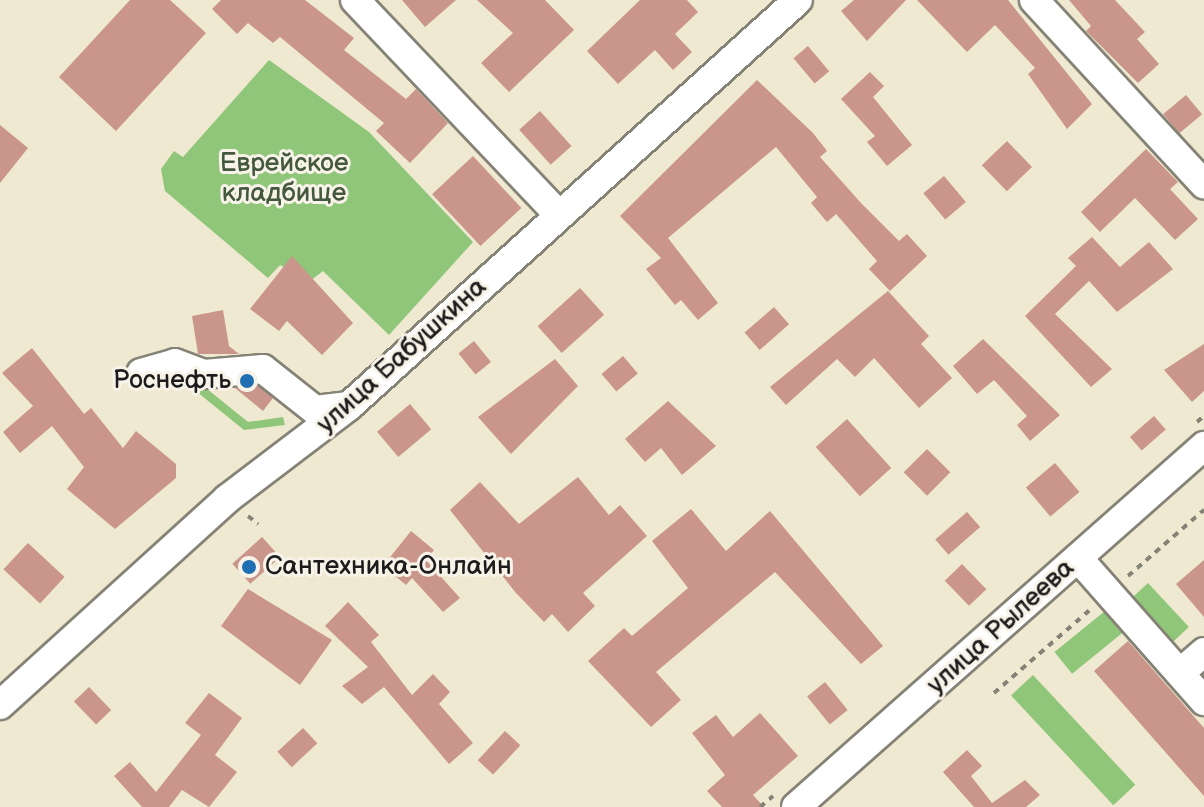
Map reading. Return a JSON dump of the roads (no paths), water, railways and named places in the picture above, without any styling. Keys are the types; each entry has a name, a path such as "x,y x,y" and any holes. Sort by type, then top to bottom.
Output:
{"street":[{"path":"355,0 558,214"},
{"name":"улица Бабушкина","path":"0,705 227,499 349,406 798,0"},
{"path":"1034,0 1204,184"},
{"path":"141,373 175,363 204,374 263,369 315,410 349,406"},
{"name":"улица Рылеева","path":"796,807 1204,446"},
{"path":"1078,558 1204,701"},
{"path":"1180,673 1204,652"}],"place":[{"name":"Роснефть","path":"247,381"},
{"name":"Сантехника-Онлайн","path":"249,567"}],"park label":[{"name":"Еврейское кладбище","path":"284,179"}]}
